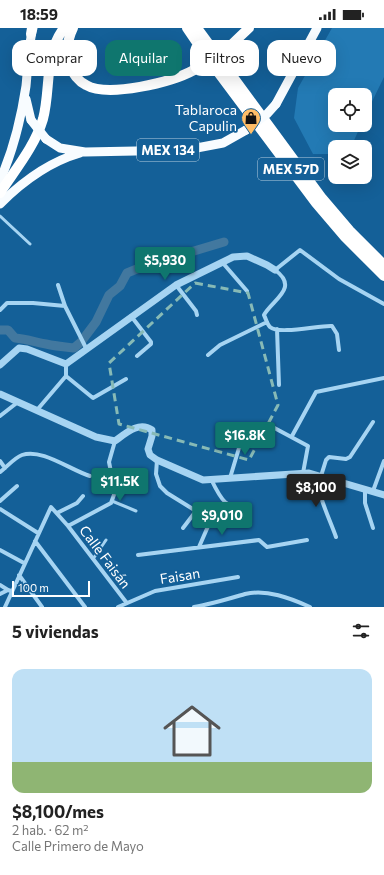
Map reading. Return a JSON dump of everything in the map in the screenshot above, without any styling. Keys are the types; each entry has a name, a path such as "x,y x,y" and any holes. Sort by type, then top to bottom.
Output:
{"highway":[{"path":"0,193 38,133 47,99 51,56 56,42 64,28"},
{"path":"73,28 66,54 70,67 78,80 86,86 99,89 141,86 178,78 194,70 228,47 249,28"},
{"path":"179,28 191,40"},
{"path":"187,28 195,40"},
{"name":"MEX 57D","path":"198,28 322,197 350,231 384,265"},
{"name":"MEX 134","path":"85,152 186,150 207,148 223,143 246,130 268,114 276,104 317,28"},
{"path":"0,180 12,153 26,86 32,30"},
{"name":"MEX 57D","path":"221,76 316,203 345,237 384,276"},
{"path":"26,86 30,120 46,139 60,148 85,152"},
{"path":"0,204 13,191 36,174 57,162 85,152"}],"street":[{"path":"275,270 300,250 339,279 384,304"},
{"path":"66,364 176,285 233,257 247,256 275,270 284,281 285,288 281,297 267,310 264,315 269,326 277,329 332,326 337,334 339,350"},
{"path":"222,262 248,291"},
{"path":"58,285 65,306 87,350"},
{"path":"176,285 196,311 196,315"},
{"path":"0,310 7,303 33,303 65,306"},
{"path":"131,316 151,342 137,356"},
{"path":"208,355 220,345 267,322"},
{"path":"277,329 278,385"},
{"path":"0,365 19,348 27,349 66,364"},
{"path":"37,410 66,376 66,364"},
{"path":"66,376 93,398 126,379"},
{"path":"292,436 316,392 384,378"},
{"path":"0,394 96,437 115,441"},
{"path":"0,416 18,402"},
{"path":"336,537 318,487 319,475 329,457 346,459 352,456 373,422"},
{"path":"267,424 292,436 309,447 303,473"},
{"path":"68,526 111,503 115,492 109,462 115,441 137,427 148,427 152,430 152,436 148,449 150,455 156,460 203,480 303,473 319,475 384,494"},
{"path":"230,478 239,448 251,442 255,434"},
{"path":"0,472 22,455 31,454 45,456 76,472 90,476"},
{"path":"156,460 156,474 160,486 196,511 209,524 199,547"},
{"path":"0,461 5,468"},
{"path":"373,491 384,461"},
{"path":"211,480 218,494 227,504 236,509 250,508"},
{"path":"0,501 17,486"},
{"path":"365,488 365,503 373,528"},
{"path":"57,514 77,503 83,496"},
{"name":"Calle Faisán","path":"38,534 51,507 68,526 126,602"},
{"path":"0,509 38,534 19,576 9,591 4,607"},
{"path":"183,528 196,511"},
{"path":"138,556 259,540 267,547 307,540"},
{"path":"35,541 85,607"},
{"path":"0,550 24,563"},
{"path":"19,576 42,607"},
{"name":"Faisan","path":"118,607 126,602 155,591 238,577"},
{"path":"0,585 9,591"},
{"path":"0,594 9,591"},
{"path":"194,607 231,600 246,594 270,594 291,599 310,607"}],"lane":[{"path":"0,216 30,244"},
{"path":"112,501 136,511"},
{"path":"94,560 106,540"}],"highlighted area":[{"path":"195,283 248,293 278,405 249,460 119,424 109,363"}],"shaded area":[{"path":"332,28 384,28 384,77 372,102 372,88 328,88 328,132 358,132 354,140 328,140 328,154 313,154 294,118 298,88 305,76 336,76 336,40 325,40"}],"waterway":[{"path":"0,330 8,330 15,338 74,348 81,342 96,322 109,295 120,286 127,273 144,266 224,242"}],"place":[{"name":"Tablaroca Capulin","path":"251,135"}]}
